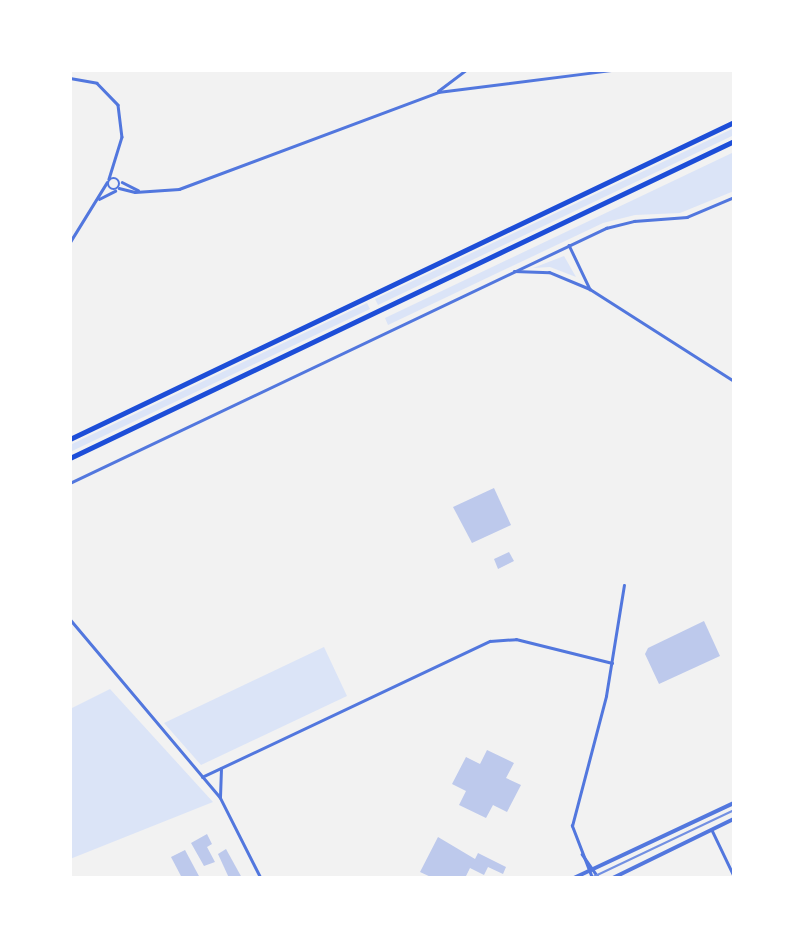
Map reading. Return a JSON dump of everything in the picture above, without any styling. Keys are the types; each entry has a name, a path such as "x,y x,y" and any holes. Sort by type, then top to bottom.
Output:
{"main road":[{"path":"70,439 734,121"},
{"path":"70,458 734,141"}],"street":[{"path":"438,92 466,70"},
{"path":"108,181 109,189 141,191 191,185 438,92 611,70"},
{"path":"705,70 719,70"},
{"path":"70,78 91,81 114,99 122,126 116,164 70,242"},
{"path":"116,164 118,189"},
{"path":"108,181 118,179 141,191"},
{"path":"96,200 118,189"},
{"path":"70,483 615,225 687,218 734,197"},
{"path":"569,245 590,289"},
{"path":"514,271 549,272 590,289 734,381"},
{"path":"592,878 572,825 612,663 624,585"},
{"path":"70,619 220,797 261,878"},
{"path":"202,776 490,641 516,639 612,663"},
{"path":"220,797 221,769"},
{"path":"574,878 734,803"},
{"path":"613,878 734,819"},
{"path":"712,830 734,876"},
{"path":"582,854 599,878"}],"shaded area":[{"path":"734,128 734,135 378,305 375,299"},
{"path":"734,152 734,191 680,213 635,215 603,223 388,325 385,318"},
{"path":"564,256 576,277 550,267 533,268"},
{"path":"367,303 370,309 70,452 70,445"},
{"path":"324,647 347,696 201,765 164,723"},
{"path":"110,689 213,802 70,859 70,709"}],"building":[{"path":"494,488 511,525 472,543 453,507"},
{"path":"509,552 514,561 498,569 494,559"},
{"path":"704,621 720,656 659,684 645,654 648,648"},
{"path":"487,750 514,763 506,778 521,785 507,812 493,805 486,818 459,805 466,791 452,784 466,757 480,764"},
{"path":"207,834 212,844 207,847 215,862 204,866 191,843"},
{"path":"438,837 475,859 478,853 506,867 503,874 488,867 484,875 470,868 465,878 433,878 420,872"},
{"path":"226,849 242,878 229,878 218,854"},
{"path":"185,850 200,878 182,878 171,857"}],"tram line":[{"path":"591,878 734,810"}]}
